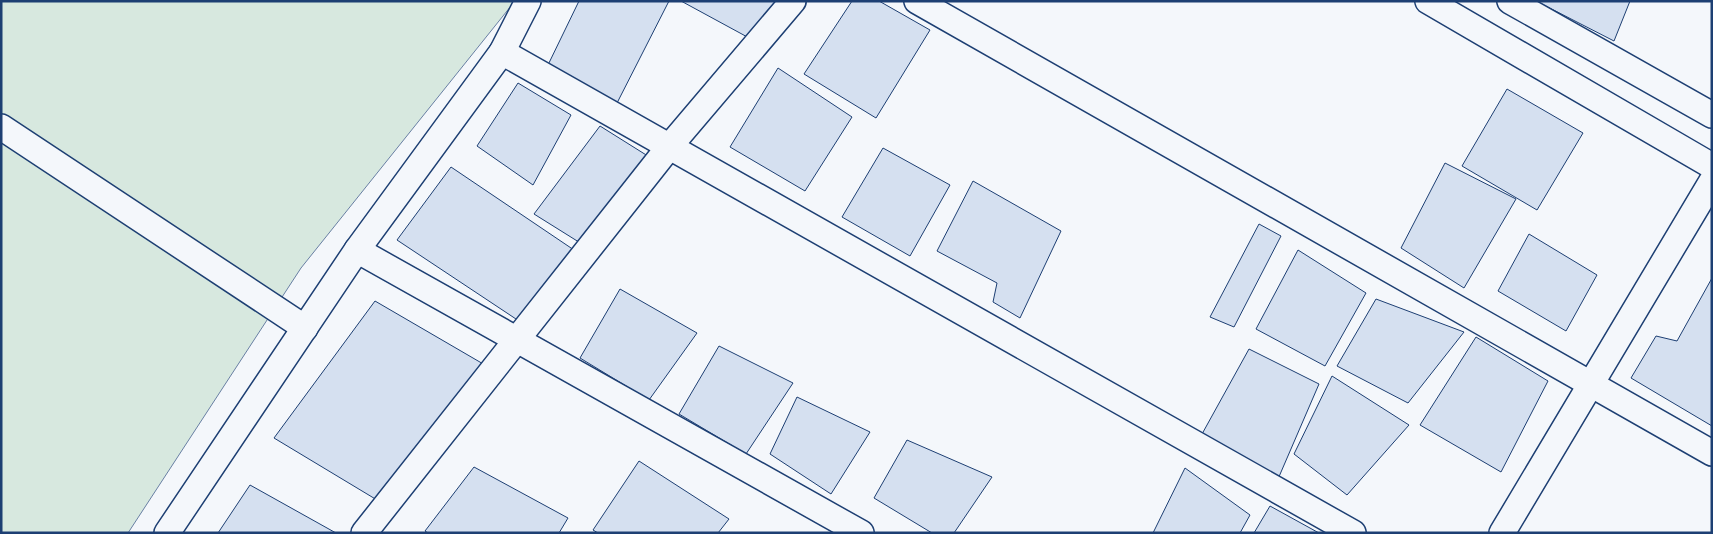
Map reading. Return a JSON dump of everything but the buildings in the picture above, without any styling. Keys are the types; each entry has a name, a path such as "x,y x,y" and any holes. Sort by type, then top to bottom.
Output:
{"street":[{"path":"167,533 357,250 502,52 528,1"},
{"path":"369,531 517,339 669,147 793,1"},
{"path":"917,1 1712,453"},
{"path":"1428,1 1712,166"},
{"path":"1510,1 1712,115"},
{"path":"502,52 1353,533"},
{"path":"1,128 305,328"},
{"path":"1502,533 1712,181"},
{"path":"357,250 862,533"}],"shaded area":[{"path":"1,1 515,1 301,268 128,533 1,533"}]}
